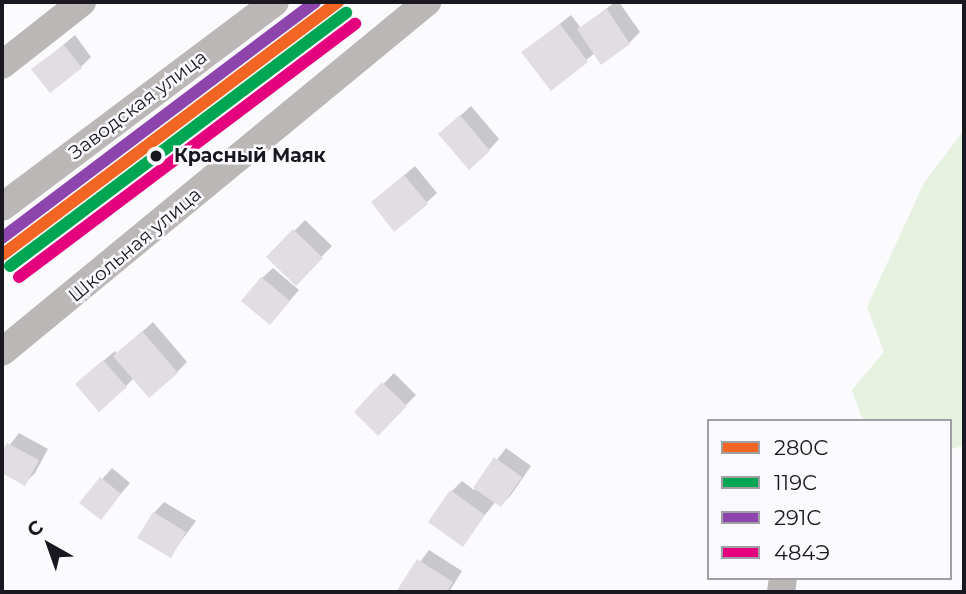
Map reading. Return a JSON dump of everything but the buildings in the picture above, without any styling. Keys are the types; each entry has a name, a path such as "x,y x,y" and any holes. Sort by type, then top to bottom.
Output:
{"street":[{"path":"2,65 82,2"},
{"name":"Заводская улица","path":"2,207 275,2"},
{"name":"Школьная улица","path":"2,352 72,298 427,2"}],"green space":[{"path":"964,130 964,446 952,449 952,419 864,419 852,390 884,352 867,307 924,183"}],"transit line":[{"name":"291С","path":"2,238 315,2"},
{"name":"280С","path":"2,255 338,2"},
{"name":"119С","path":"10,266 346,13"},
{"name":"484Э","path":"19,277 355,24"}],"place":[{"name":"Красный Маяк","path":"156,156"}]}
